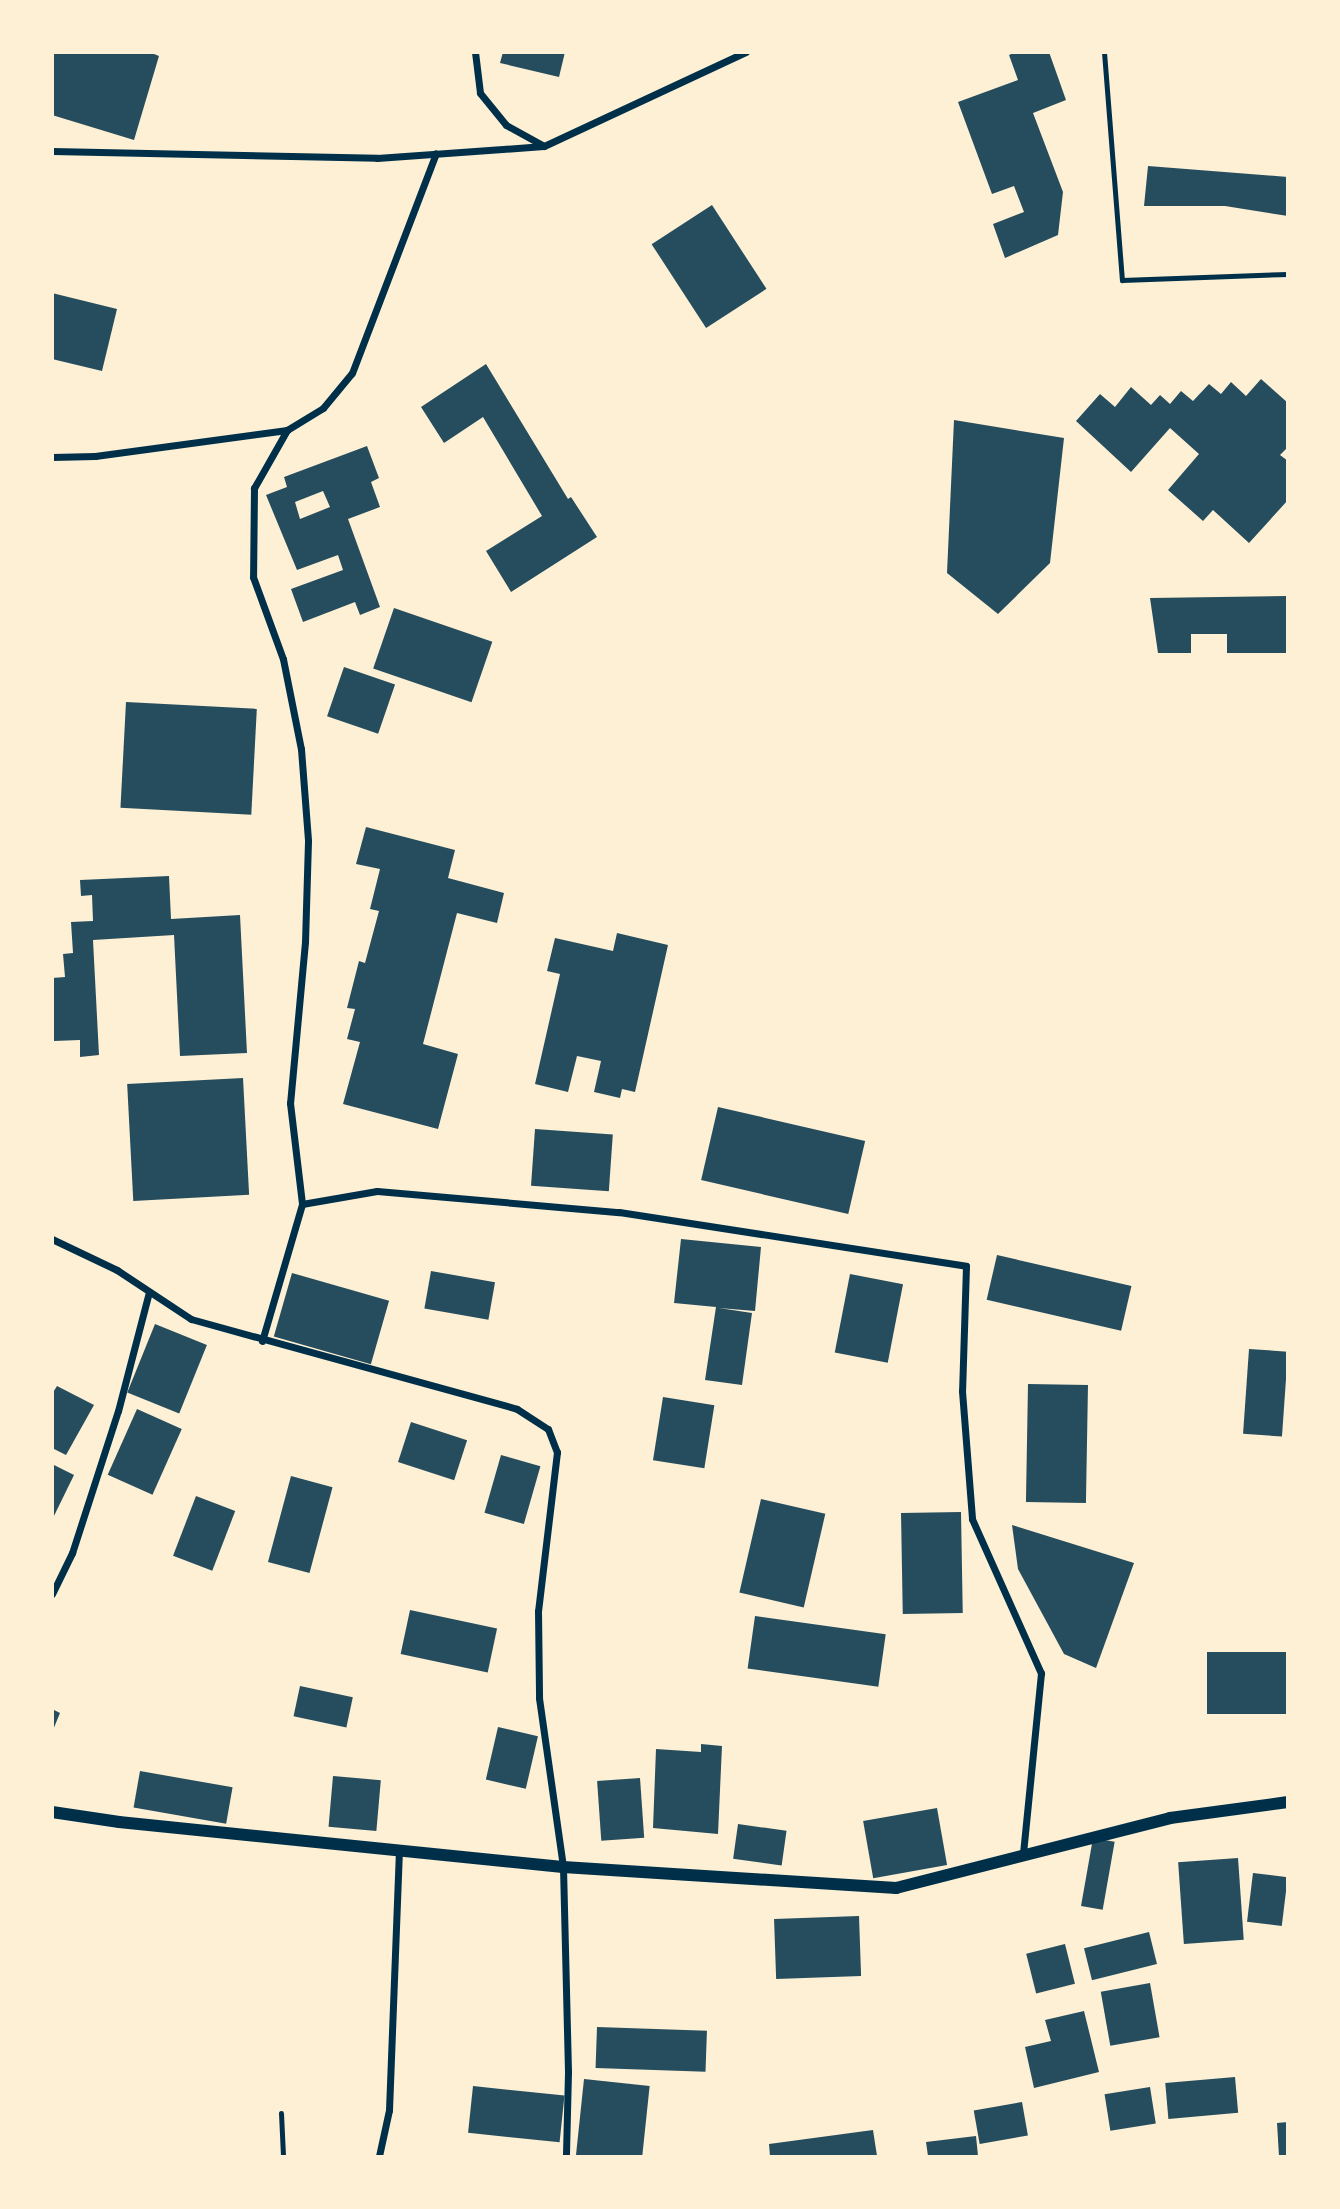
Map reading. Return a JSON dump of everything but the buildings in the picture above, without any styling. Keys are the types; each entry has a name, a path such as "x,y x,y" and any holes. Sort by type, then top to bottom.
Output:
{"street":[{"path":"475,52 480,93 506,125 544,146"},
{"path":"52,151 377,158 544,146 746,52"},
{"path":"52,457 96,456 287,430 323,408 352,373 436,153"},
{"path":"262,1341 302,1204 290,1103 305,942 308,841 302,762 283,659 253,577 254,488 287,430"},
{"path":"302,1204 377,1191 620,1212 966,1266 962,1391 972,1519 1041,1673 1023,1854"},
{"path":"52,1239 117,1270 191,1320 517,1409 548,1429 557,1452 538,1611 539,1698 563,1867 568,2072 566,2157"},
{"path":"52,1594 72,1553 118,1411 149,1292"},
{"path":"52,1812 119,1822 563,1867 896,1888 1170,1818 1287,1802"},
{"path":"379,2157 389,2110 399,1850"}],"lane":[{"path":"1104,52 1122,280 1287,274"},
{"path":"281,2113 283,2157"}]}
